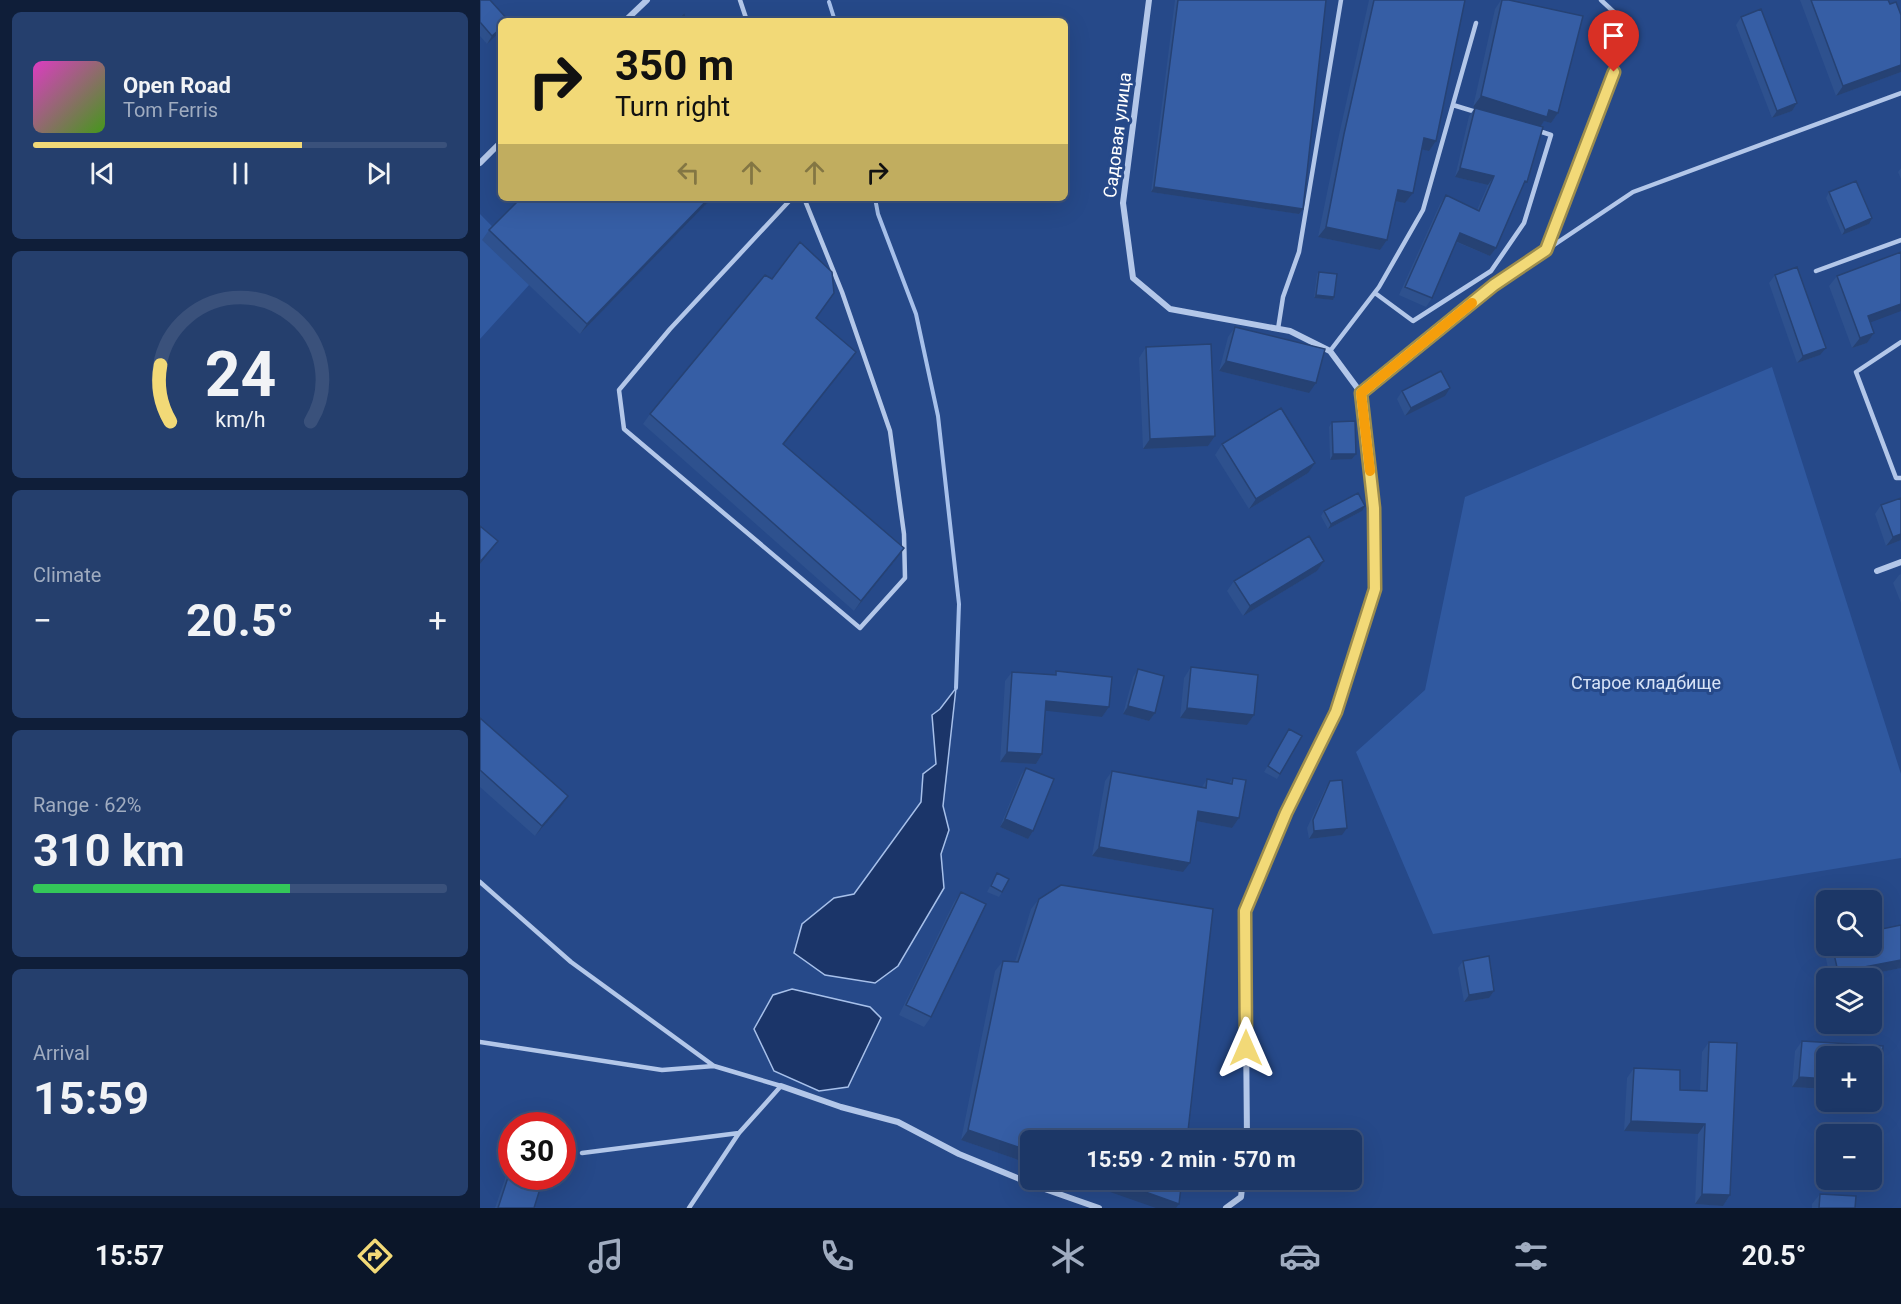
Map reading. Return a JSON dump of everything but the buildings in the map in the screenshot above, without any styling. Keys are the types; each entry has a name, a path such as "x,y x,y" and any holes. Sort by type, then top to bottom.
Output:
{"street":[{"path":"628,18 647,0"},
{"name":"Садовая улица","path":"1149,0 1123,203 1133,278 1170,309 1290,331 1330,351 1361,393 1374,508 1375,589 1336,712 1286,813 1245,911 1247,1130"},
{"path":"480,163 498,145"},
{"path":"1877,571 1901,562"},
{"path":"782,1086 841,1107 898,1122 959,1154 1039,1187 1099,1208"},
{"path":"1226,1208 1241,1197 1242,1190"}],"lane":[{"path":"740,0 746,18"},
{"path":"1278,329 1283,297 1299,252 1341,0"},
{"path":"1546,250 1631,28 1601,0"},
{"path":"1330,351 1375,293 1423,210 1476,23"},
{"path":"1361,393 1494,285 1633,192 1901,93"},
{"path":"1453,105 1486,115"},
{"path":"1375,293 1413,321 1491,271 1524,223 1551,135 1529,128"},
{"path":"789,201 670,329 619,390 624,429 860,628 906,578 890,431 842,292 805,201"},
{"path":"1816,271 1901,240"},
{"path":"1901,342 1856,372 1896,478 1901,478"},
{"path":"480,882 571,962 714,1066 782,1086 740,1133 689,1208"},
{"path":"480,1042 662,1070 714,1066"},
{"path":"582,1153 740,1133"}],"green space":[{"path":"480,214 539,274 480,339"},
{"name":"Старое кладбище","path":"1772,367 1901,774 1901,858 1433,934 1356,752 1425,690 1465,497"}],"shaded area":[{"path":"956,688 943,806 949,830 941,854 944,888 898,966 875,983 825,975 794,953 802,924 834,898 854,894 921,802 923,774 936,764 932,715 940,709"},
{"path":"792,989 870,1007 881,1018 848,1087 819,1091 774,1071 754,1029 773,995"}],"waterway":[{"path":"829,2 834,18"},
{"path":"876,201 878,214 916,314 938,416 959,604 956,688"}],"slow traffic":[{"path":"1370,471 1361,393 1472,303"}],"route":[{"path":"1246,1048 1245,911 1286,813 1336,712 1375,589 1374,508 1361,393 1494,285 1546,250 1614,72"}]}
